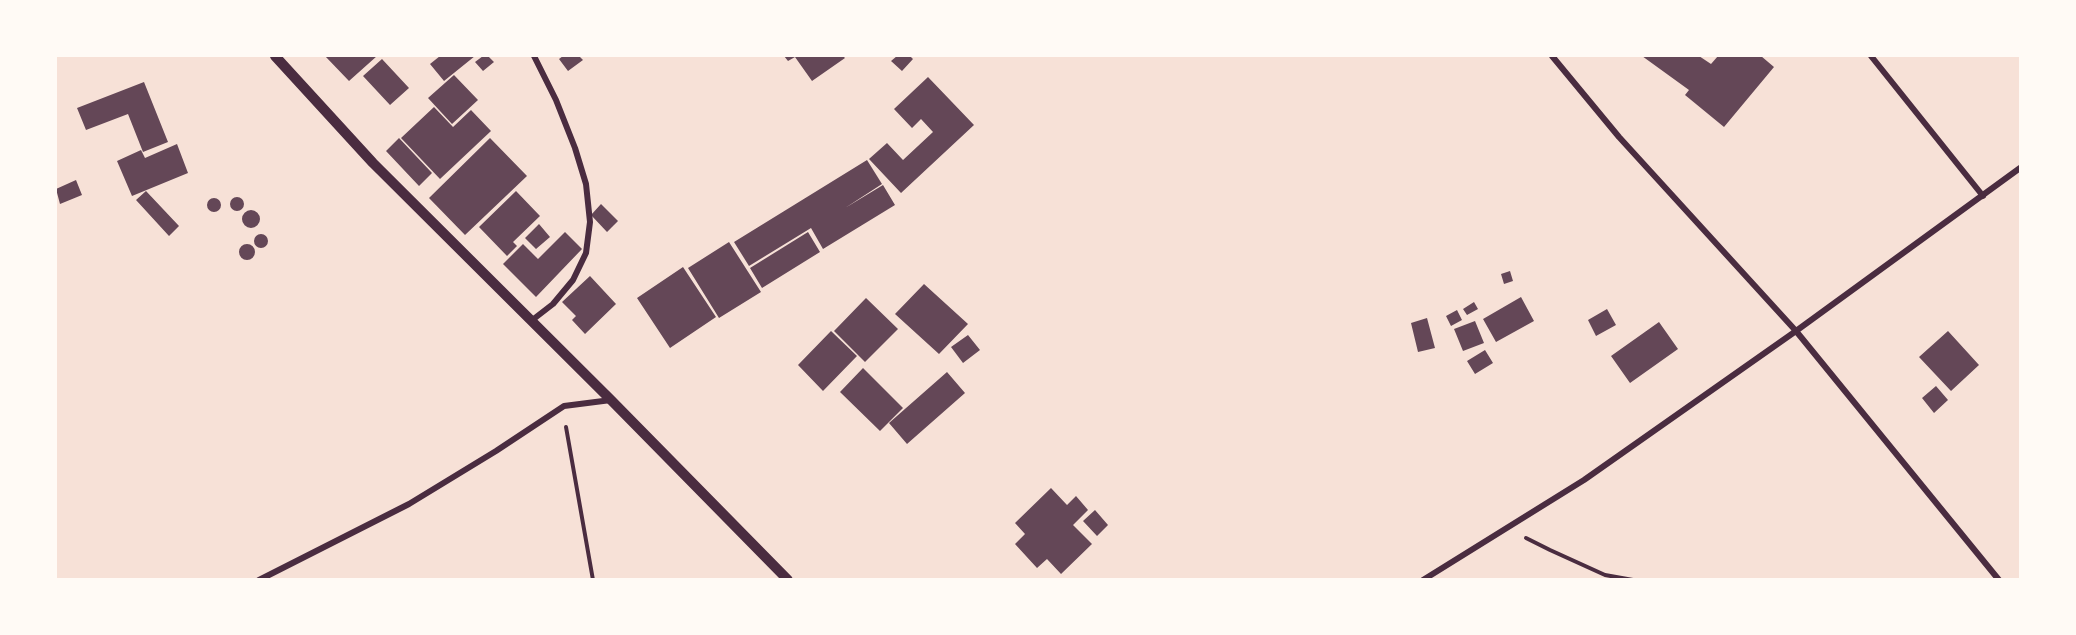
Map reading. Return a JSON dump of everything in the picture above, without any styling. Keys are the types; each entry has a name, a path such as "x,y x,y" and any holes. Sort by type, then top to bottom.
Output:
{"street":[{"path":"275,56 373,163 788,579"},
{"path":"531,321 553,304 573,280 586,253 590,222 586,184 575,148 556,100 534,56"},
{"path":"1552,56 1619,137 1796,331 1999,579"},
{"path":"1870,56 1983,196"},
{"path":"1423,579 1584,480 1796,331 2020,168"},
{"path":"259,579 409,504 564,406 611,400"}],"path":[{"path":"564,406 569,447 593,579"},
{"path":"1507,527 1605,575 1633,579"}],"building":[{"path":"325,56 377,56 349,81"},
{"path":"440,56 475,56 444,81 430,64"},
{"path":"483,56 488,56 494,62 483,71 475,62"},
{"path":"563,56 579,56 583,60 568,71 559,59"},
{"path":"784,56 843,56 845,58 812,81 795,57 788,61"},
{"path":"897,56 910,56 913,59 902,71 891,61"},
{"path":"1642,56 1699,56 1711,64 1718,56 1761,56 1774,67 1724,127 1685,95 1689,90"},
{"path":"382,59 409,88 390,105 363,76"},
{"path":"454,75 478,100 452,124 428,98"},
{"path":"928,77 974,125 901,193 869,159 887,143 903,160 933,132 921,119 912,128 894,109"},
{"path":"144,82 168,142 143,152 128,114 86,130 77,108"},
{"path":"434,107 453,127 471,110 491,131 440,179 401,138"},
{"path":"399,138 432,173 419,186 386,151"},
{"path":"490,138 527,176 465,235 429,198"},
{"path":"177,144 188,173 132,196 117,161 141,150 145,158"},
{"path":"867,160 882,184 845,208 883,185 895,205 823,249 811,228 749,266 734,242"},
{"path":"76,180 82,195 60,204 56,189"},
{"path":"146,191 179,226 169,236 136,200"},
{"path":"516,191 540,216 513,242 517,246 507,256 479,227"},
{"path":"234,197 240,197 244,204 240,211 234,211 230,207 230,201"},
{"path":"211,198 217,198 221,205 217,212 211,212 207,208 207,202"},
{"path":"601,204 618,221 607,232 591,215"},
{"path":"251,210 257,213 260,219 257,225 251,228 245,225 242,219 245,213"},
{"path":"539,224 550,237 536,249 525,238"},
{"path":"565,232 582,249 536,297 503,264 523,244 538,259"},
{"path":"808,232 820,252 762,288 750,268"},
{"path":"261,234 266,236 268,241 266,246 261,248 256,246 254,241 256,236"},
{"path":"729,242 761,292 719,318 688,268"},
{"path":"244,244 250,244 255,252 253,258 244,260 239,255 239,249"},
{"path":"683,267 716,317 670,348 637,298"},
{"path":"1510,271 1513,281 1504,284 1501,274"},
{"path":"590,276 616,304 585,334 572,320 576,316 562,302"},
{"path":"924,284 968,324 939,354 895,314"},
{"path":"1521,297 1534,321 1496,342 1483,319"},
{"path":"866,298 898,329 865,362 834,331"},
{"path":"1474,302 1478,309 1467,315 1463,309"},
{"path":"1607,309 1616,325 1596,336 1588,320"},
{"path":"1457,310 1462,320 1451,326 1446,316"},
{"path":"1427,318 1435,348 1418,352 1411,323"},
{"path":"1475,321 1484,343 1463,351 1454,329"},
{"path":"1659,322 1678,349 1630,383 1611,356"},
{"path":"831,331 857,356 823,391 798,365"},
{"path":"1948,331 1979,365 1951,391 1919,357"},
{"path":"968,335 980,350 963,363 951,347"},
{"path":"1485,350 1493,363 1475,374 1467,361"},
{"path":"863,368 903,408 880,431 840,392"},
{"path":"947,372 965,393 907,444 889,423"},
{"path":"1936,386 1948,400 1934,413 1922,398"},
{"path":"1051,488 1067,505 1076,496 1088,510 1073,525 1092,544 1061,574 1047,559 1037,568 1015,544 1025,534 1015,523"},
{"path":"1095,510 1108,525 1097,536 1083,521"}]}
